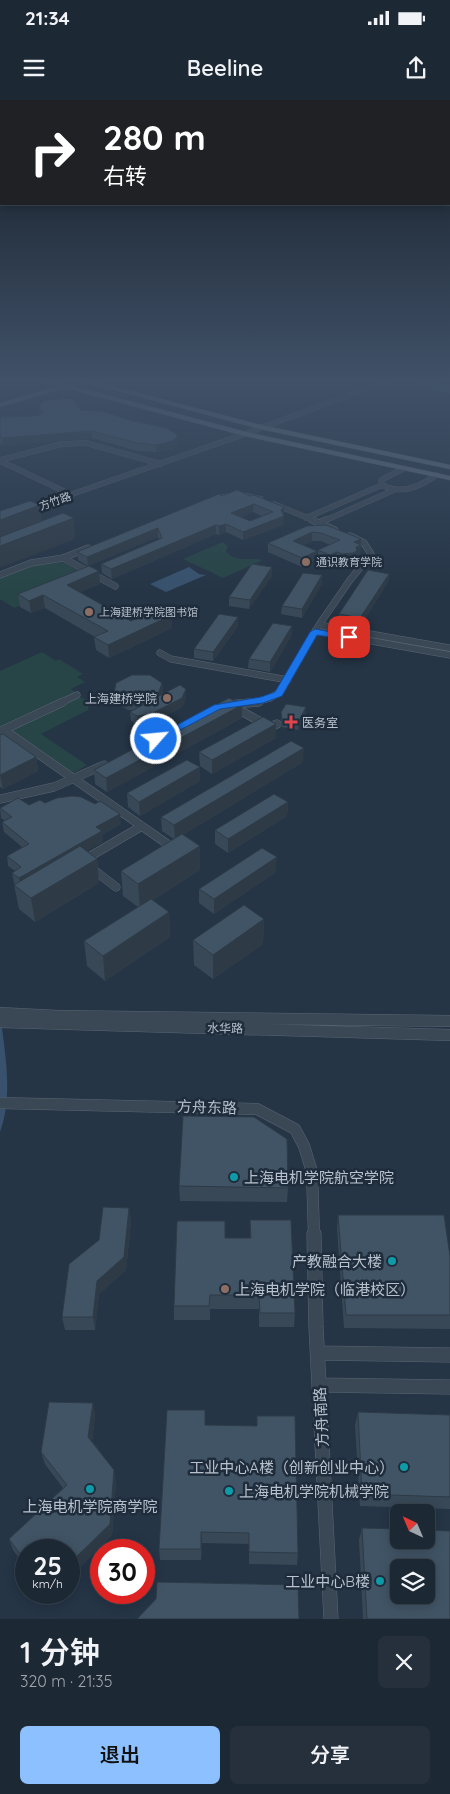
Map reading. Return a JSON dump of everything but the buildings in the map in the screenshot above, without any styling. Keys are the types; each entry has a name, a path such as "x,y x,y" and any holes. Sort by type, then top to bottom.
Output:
{"main road":[{"path":"317,450 450,478"},
{"path":"367,450 450,467"}],"street":[{"path":"0,460 39,450"},
{"path":"108,450 161,464"},
{"name":"方竹路","path":"23,511 201,450"},
{"path":"0,460 72,495"},
{"path":"382,485 381,481 383,479 403,469"},
{"path":"320,523 394,490 412,488 436,475"},
{"path":"306,518 382,485 394,490"},
{"path":"205,502 228,494 244,493 359,540 368,548 371,554 350,580 317,628 278,694 273,697 218,707"},
{"path":"0,575 33,562 62,558 96,545"},
{"path":"62,558 115,586"},
{"path":"317,628 450,648"},
{"path":"364,636 450,655"},
{"path":"160,652 171,659 288,680"},
{"path":"77,695 2,731 11,739 76,780 177,850"},
{"path":"230,705 270,728 277,724"},
{"path":"0,799 43,791 76,780 112,762"},
{"path":"116,887 78,863 142,826"},
{"name":"水华路","path":"5,1017 450,1021"},
{"name":"水华路","path":"5,1017 450,1035"},
{"name":"方舟东路","path":"0,1103 257,1109 295,1129 304,1146 312,1172 313,1215"},
{"name":"方舟南路","path":"313,1215 319,1385 331,1619"},
{"path":"318,1353 450,1356"},
{"path":"319,1385 450,1387"}],"green space":[{"path":"223,542 228,546 226,551 233,557 263,560 223,578 183,559"},
{"path":"62,562 77,570 49,582 78,581 14,608 0,599 0,578 34,565"},
{"path":"42,652 56,661 59,659 83,674 77,677 85,682 71,689 77,693 0,730 0,671"},
{"path":"79,696 89,702 88,710 41,734 87,765 73,773 10,730"}],"water":[{"path":"189,567 199,574 206,575 166,592 150,584"},
{"path":"0,1011 7,1087 4,1117 0,1132"}],"place":[{"name":"通识教育学院","path":"306,562"},
{"name":"上海建桥学院图书馆","path":"89,612"},
{"name":"上海建桥学院","path":"167,698"},
{"name":"医务室","path":"291,722"},
{"name":"上海电机学院航空学院","path":"234,1177"},
{"name":"产教融合大楼","path":"392,1261"},
{"name":"上海电机学院（临港校区）","path":"225,1289"},
{"name":"工业中心A楼（创新创业中心）","path":"404,1467"},
{"name":"上海电机学院商学院","path":"90,1489"},
{"name":"上海电机学院机械学院","path":"229,1491"},
{"name":"工业中心B楼","path":"380,1581"}],"route":[{"path":"156,739 218,707 263,700 278,694 315,632 349,637"}]}
